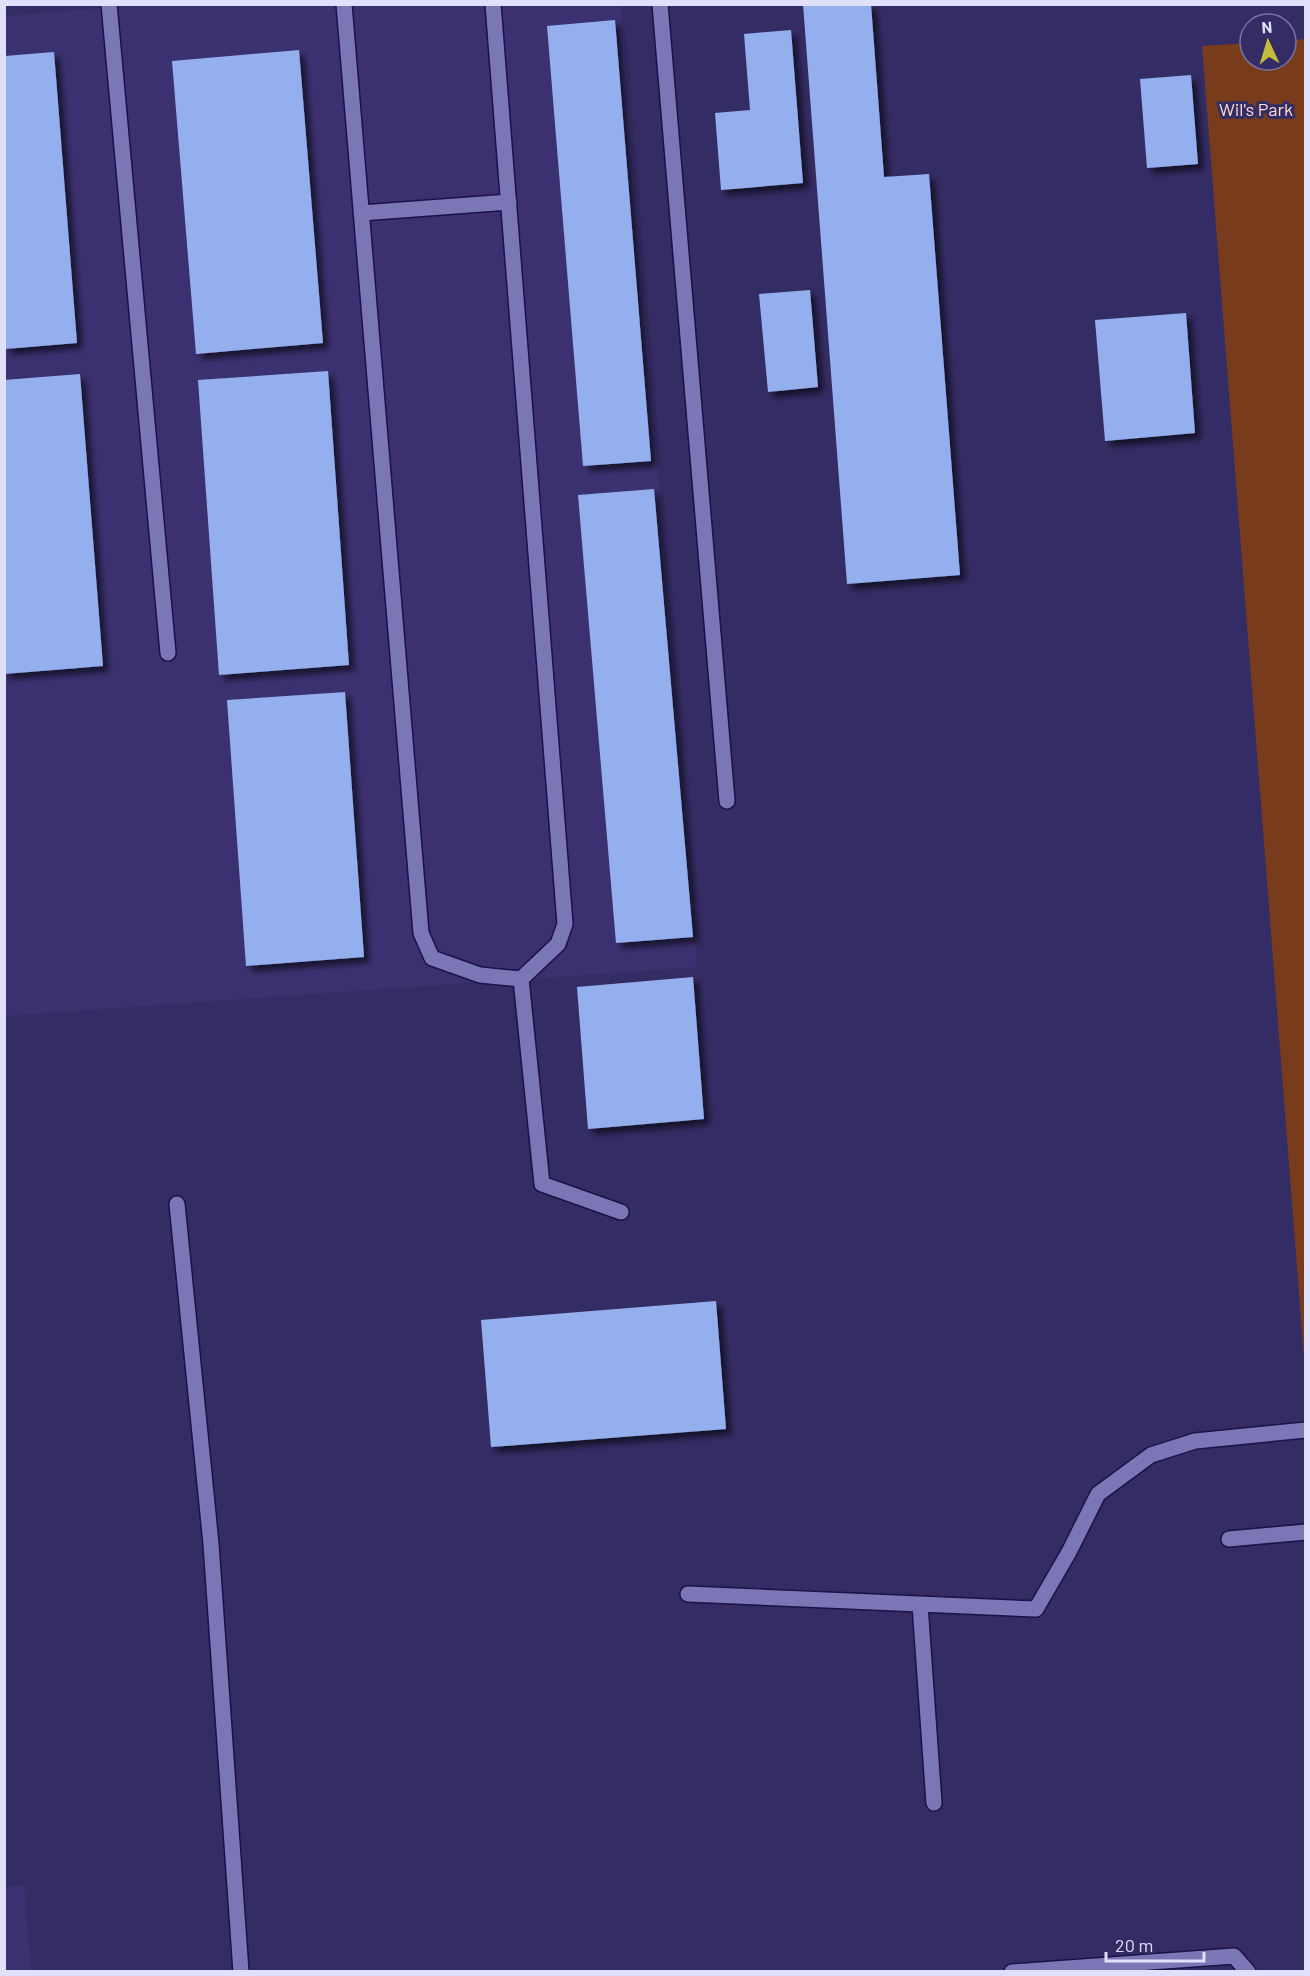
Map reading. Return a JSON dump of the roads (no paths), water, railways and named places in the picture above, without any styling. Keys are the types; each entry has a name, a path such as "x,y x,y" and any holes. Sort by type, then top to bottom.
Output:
{"lane":[{"path":"110,4 168,653"},
{"path":"344,4 421,933 432,958 480,975 521,979 558,944 565,924 493,4"},
{"path":"660,4 727,801"},
{"path":"361,213 508,202"},
{"path":"521,979 542,1184 621,1212"},
{"path":"177,1204 211,1544 241,1971"},
{"path":"687,1594 1036,1610 1098,1494 1151,1455 1195,1441 1305,1430"},
{"path":"1229,1539 1305,1532"},
{"path":"920,1605 934,1803"},
{"path":"1012,1971 1234,1956 1248,1971"}],"park label":[{"name":"Wil's Park","path":"1256,109"}]}
